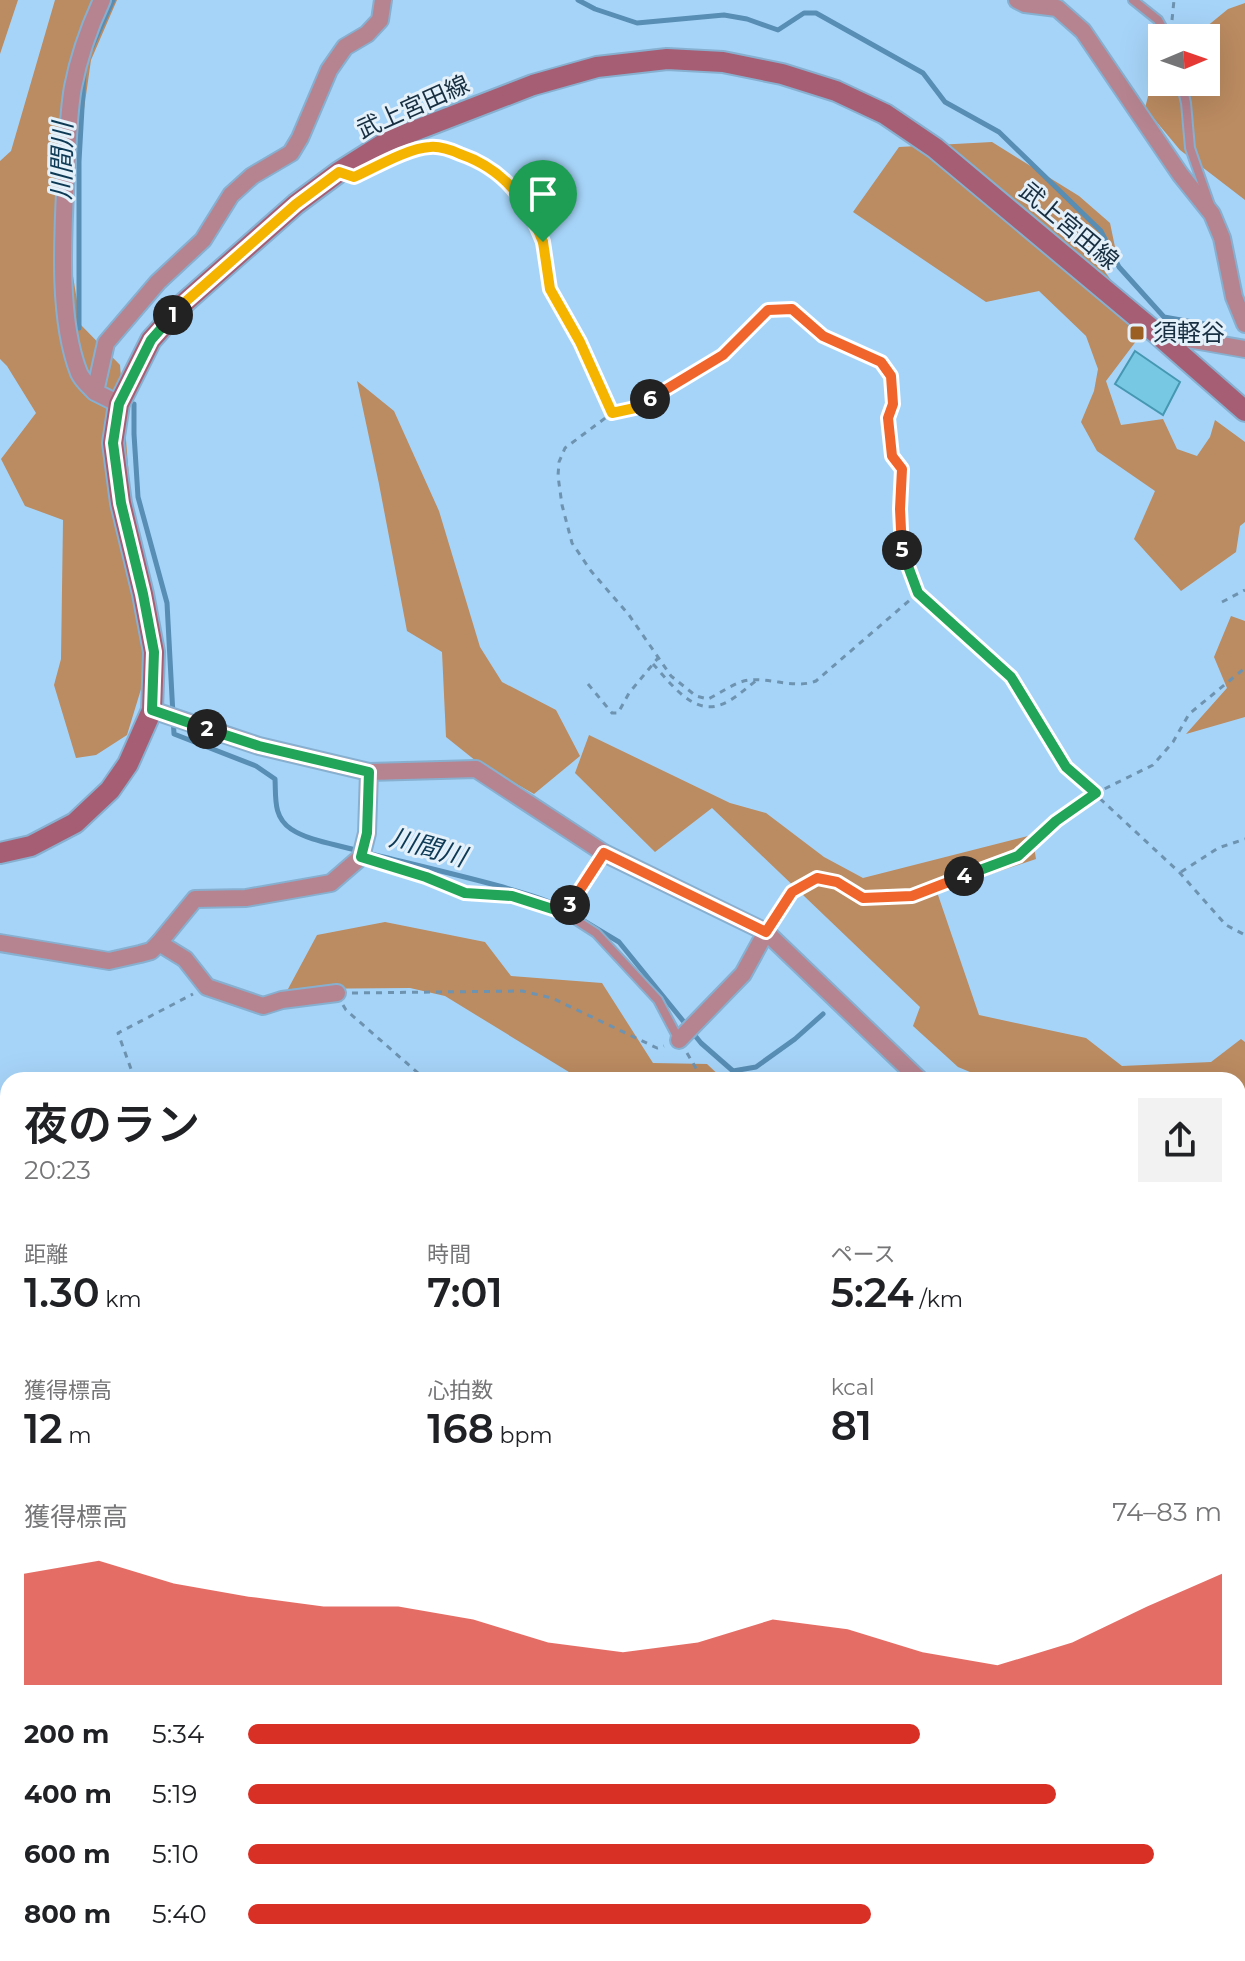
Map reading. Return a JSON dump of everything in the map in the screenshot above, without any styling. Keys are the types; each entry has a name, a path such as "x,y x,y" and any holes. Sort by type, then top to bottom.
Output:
{"main road":[{"name":"武上宮田線","path":"0,853 31,846 75,823 110,790 128,764 152,710 154,652 121,503 113,443 119,404 151,340 184,303 296,204 339,172 388,141 533,85 597,67 667,59 723,62 782,74 836,91 885,114 935,148 1245,411"}],"street":[{"path":"102,0 81,54 70,108 63,228 64,293 71,346 81,377 95,392 119,404"},
{"path":"95,392 106,343 158,282 203,240 231,195 252,176 291,153 329,70 345,47 367,34 380,20 383,0"},
{"path":"1017,0 1057,8 1083,31 1180,174 1212,214 1222,238 1234,297 1245,324"},
{"path":"1167,342 1188,339 1245,349"},
{"path":"152,710 259,746 369,772 476,769 604,853 766,932 912,1072"},
{"path":"0,943 109,961 151,951 195,899 246,898 331,883 361,857 367,833 369,772"},
{"path":"679,1040 743,974 766,932"},
{"path":"159,943 185,959 207,987 263,1006 282,1000 337,993"}],"lane":[{"path":"1133,0 1160,24"},
{"path":"1184,96 1190,148 1212,214"},
{"path":"565,913 604,853"},
{"path":"361,857 465,893 512,896 565,913 596,933 658,1000 679,1040"}],"path":[{"path":"412,151 430,146 467,156 500,176 519,195 534,218 543,242 550,289 580,342 612,413"},
{"path":"918,593 808,685 744,680 708,699 696,696 671,676 629,615 591,571 572,543 562,505 559,462 565,448 612,413 635,408 723,355 768,310 792,309 823,336 881,362 891,376 893,404 888,418 892,456 902,469 902,551 918,593 1011,677 1066,767 1180,873 1226,925 1245,935"},
{"path":"1222,602 1245,590"},
{"path":"588,684 612,713 618,713 629,693 658,658"},
{"path":"653,664 683,696 710,707 721,705 759,679"},
{"path":"766,932 792,892 817,878 837,882 863,898 912,896 1018,856 1056,821 1096,793 1153,765 1173,742 1189,714 1245,668"},
{"path":"1180,873 1218,848 1245,839"},
{"path":"132,1072 118,1033 207,987"},
{"path":"417,1072 346,1010 337,993 522,991 552,998 657,1048 679,1040 698,1072"}],"shaded area":[{"path":"0,0 18,0 0,54"},
{"path":"55,0 117,0 91,60 79,144 63,215 81,325 120,365 145,676 127,735 96,755 76,758 54,685 61,659 63,520 25,506 1,459 36,413 0,359 0,161 11,151"},
{"path":"1245,3 1245,200 1180,150 1145,108 1148,96 1220,96 1220,24 1210,24 1228,9"},
{"path":"992,142 1079,196 1110,223 1115,247 1100,265 1146,328 1106,381 1121,425 1163,419 1177,449 1197,456 1210,437 1215,420 1245,442 1245,522 1240,526 1236,552 1181,591 1134,539 1155,491 1097,451 1081,422 1094,391 1098,369 1086,336 1039,291 986,302 853,212 899,147"},
{"path":"357,381 394,411 439,511 480,647 502,682 556,710 580,756 534,794 476,761 446,737 442,652 407,631"},
{"path":"1231,616 1245,621 1245,717 1186,734 1227,688 1214,657"},
{"path":"589,735 730,803 766,813 824,857 863,878 1032,835 1036,859 937,892 979,1015 1086,1038 1122,1066 1211,1062 1241,1039 1245,1042 1245,1072 970,1072 958,1067 913,1026 920,1007 712,808 655,852 575,773"},
{"path":"385,922 485,942 511,976 602,983 653,1063 707,1064 716,1072 569,1072 445,996 410,988 288,989 317,935"}],"building":[{"path":"1135,351 1180,382 1163,415 1115,384"}],"waterway":[{"name":"川間川","path":"91,49 113,0"},
{"path":"578,0 637,23 724,15 778,30 804,13 816,13 923,73 945,102 999,132 1101,231 1119,267 1164,317 1221,327"},
{"name":"川間川","path":"79,328 79,161 84,73"},
{"name":"川間川","path":"134,404 138,497 167,603 174,734 256,766 275,779 278,813 285,824 298,833 322,842 517,891 568,911"},
{"name":"川間川","path":"584,921 619,942 701,1043 733,1071 756,1067 823,1014"}],"place":[{"name":"須軽谷","path":"1137,333"}],"route":[{"path":"430,146 467,156 500,176 519,195 534,218 543,242 550,289 580,342 612,413 635,408 723,355 768,310 792,309 823,336 881,362 891,376 893,404 888,418 892,456 902,469 902,551 918,593 1011,677 1066,767 1096,793 1056,821 1018,856 912,896 863,898 837,882 817,878 792,892 766,932 604,853 565,913 512,896 465,893 361,857 367,833 369,772 259,746 152,710 154,652 121,503 113,443 119,404 151,340 184,303 296,204 339,172 354,177 430,146"}]}
